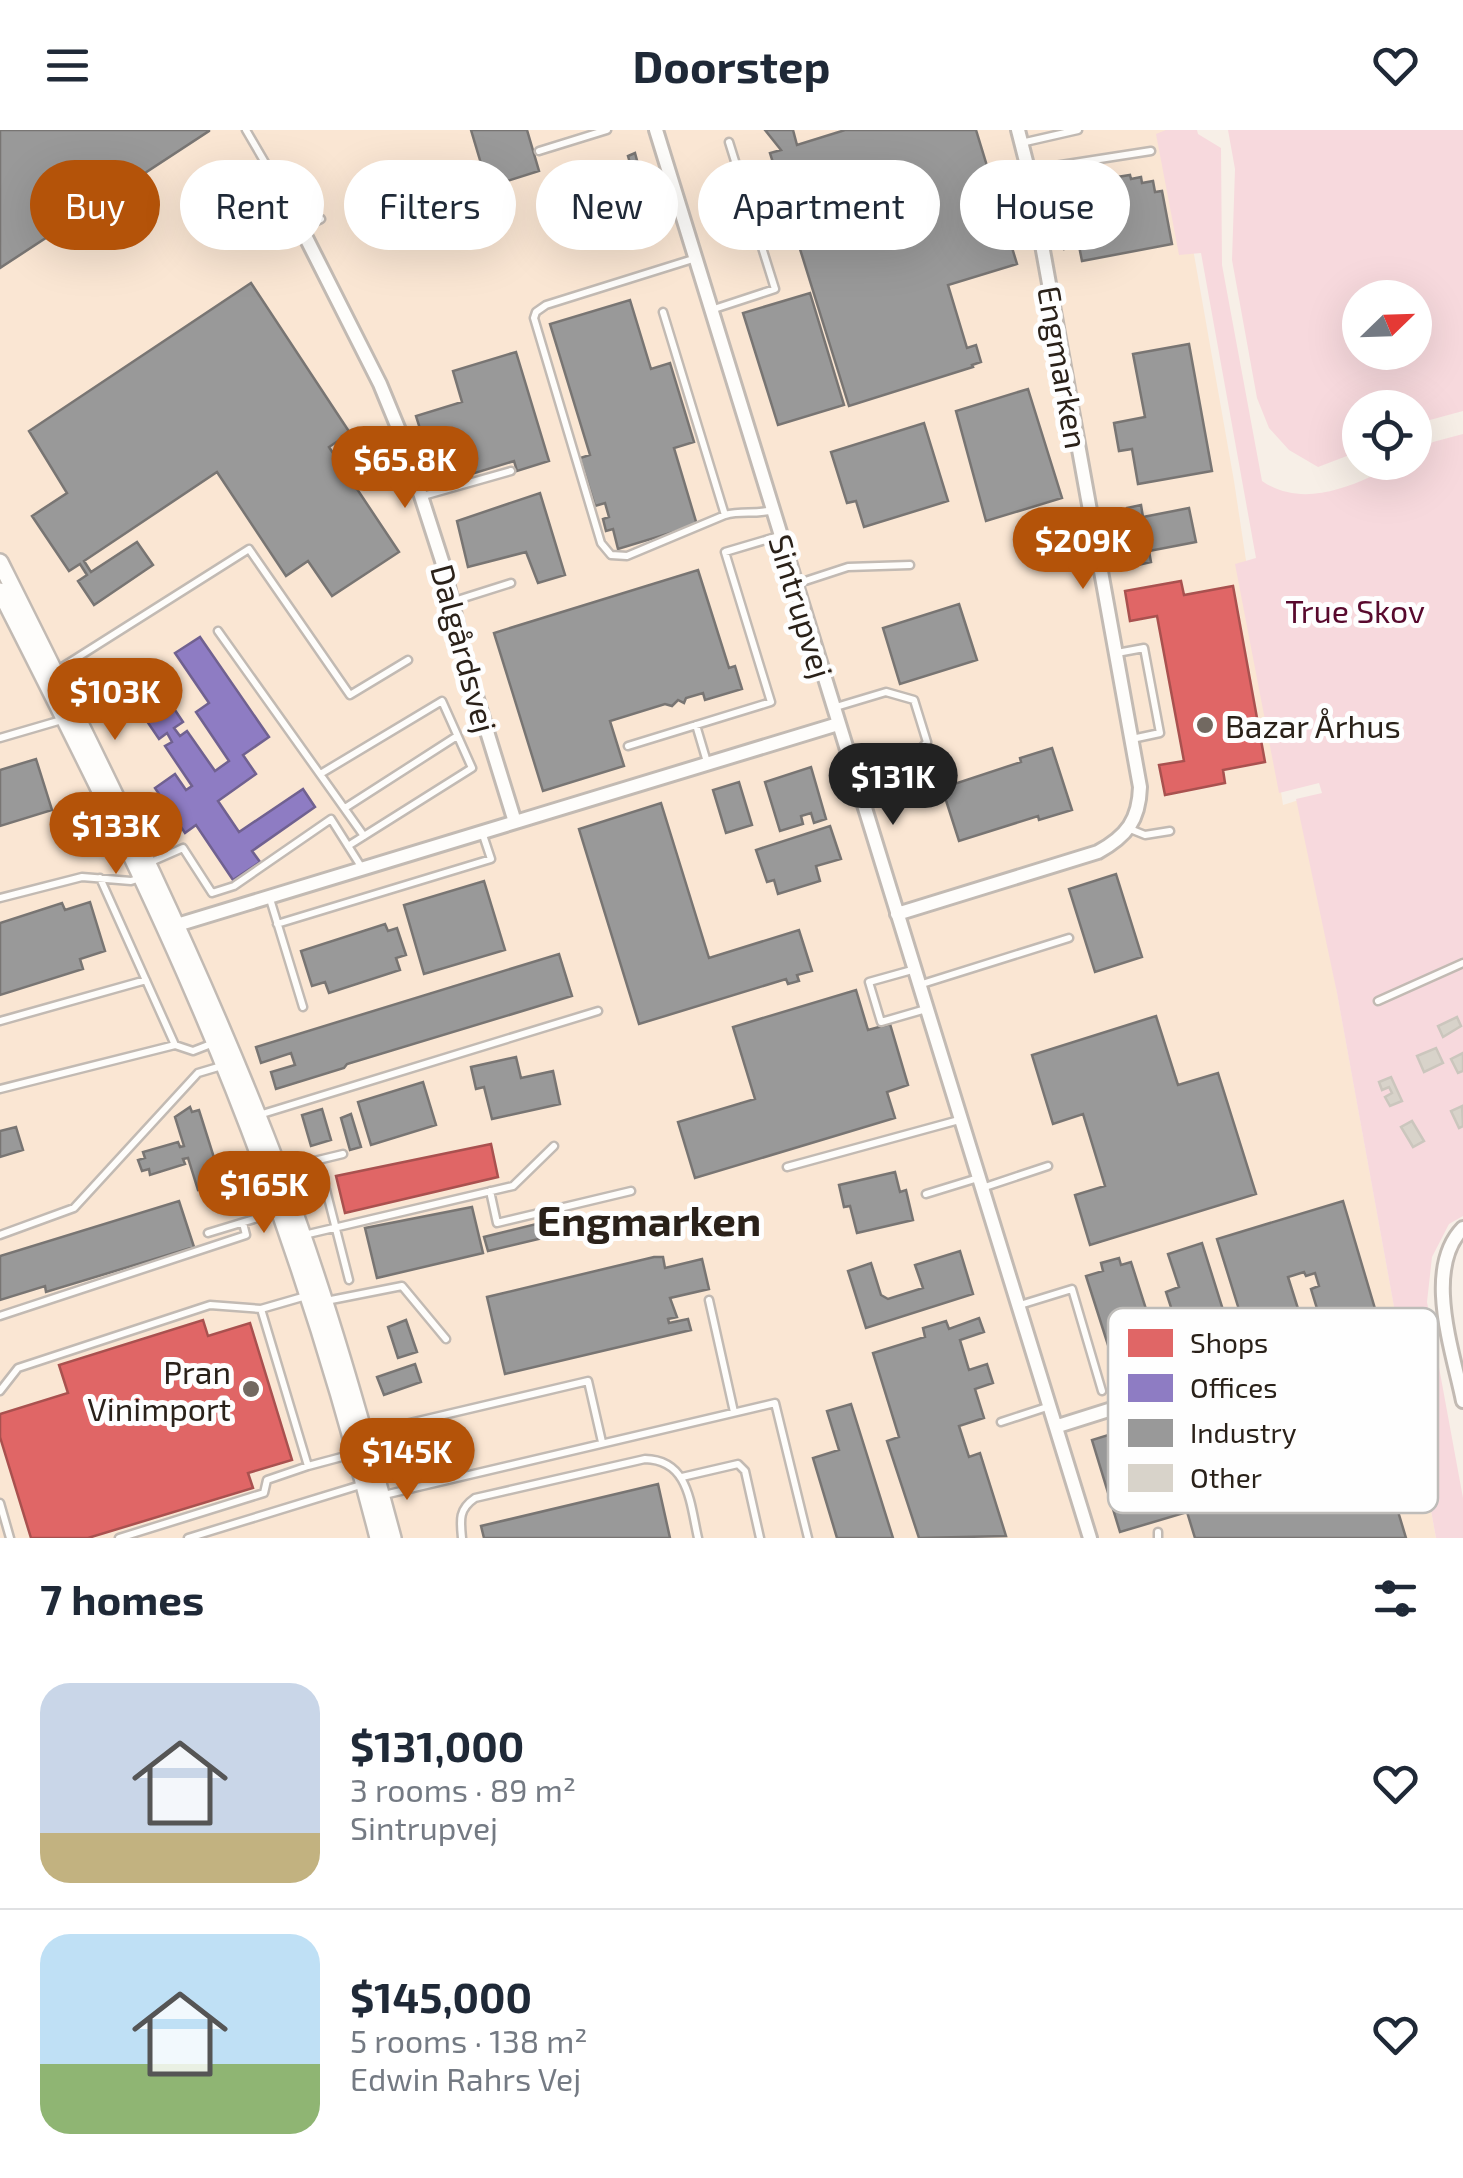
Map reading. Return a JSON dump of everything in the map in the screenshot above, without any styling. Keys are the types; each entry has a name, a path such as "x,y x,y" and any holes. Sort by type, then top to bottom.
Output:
{"street":[{"name":"Sintrupvej","path":"656,130 1090,1538"},
{"name":"Dalgårdsvej","path":"312,250 380,384 422,496 515,822"},
{"name":"Engmarken","path":"1043,250 1140,787 1140,808 1130,829"},
{"path":"0,562 49,675 172,927 251,1118 296,1237 373,1490 393,1538"},
{"path":"0,591 49,675"},
{"path":"172,927 838,724"},
{"path":"897,914 1098,852 1130,829"},
{"path":"172,927 214,1043 229,1064"},
{"path":"1463,1228 1448,1246 1442,1280 1463,1401"},
{"path":"1058,1426 1108,1410"},
{"path":"373,1490 378,1538"}],"lane":[{"path":"246,130 264,160"},
{"path":"539,151 607,130"},
{"path":"1020,136 1078,130"},
{"path":"710,310 775,290 729,142"},
{"path":"1090,160 1151,150"},
{"path":"694,259 540,308 534,324 605,549 611,554 627,556 740,511 755,515 772,510"},
{"path":"663,312 726,516"},
{"path":"422,496 511,472"},
{"path":"628,746 771,702 725,552 780,536"},
{"path":"49,675 250,548 350,694 408,660"},
{"path":"795,584 848,567 910,565"},
{"path":"450,602 511,583"},
{"path":"218,631 364,836"},
{"path":"1116,653 1144,648 1160,733 1132,739"},
{"path":"833,707 886,692 914,700 927,742 912,760 855,777"},
{"path":"322,772 442,701 472,768 348,846"},
{"path":"0,738 70,717"},
{"path":"696,725 708,764"},
{"path":"345,808 458,736"},
{"path":"0,898 82,876 131,882 142,870 183,848 212,893 234,886 331,819 362,869"},
{"path":"1130,829 1145,835 1170,831"},
{"path":"278,924 491,859 482,832"},
{"path":"100,878 175,1045"},
{"path":"269,898 302,1007"},
{"path":"918,985 1070,938"},
{"path":"1378,1001 1463,962"},
{"path":"914,969 868,982 881,1022 926,1009"},
{"path":"0,1021 146,980"},
{"path":"251,1118 598,1011"},
{"path":"0,1089 175,1045 192,1050 214,1043"},
{"path":"0,1235 74,1208 198,1073 229,1064"},
{"path":"787,1167 960,1120"},
{"path":"296,1237 513,1186 554,1146"},
{"path":"272,1172 343,1154"},
{"path":"926,1194 1048,1166"},
{"path":"324,1182 349,1280"},
{"path":"490,1191 497,1223 631,1191"},
{"path":"208,1233 286,1210"},
{"path":"0,1316 246,1236 243,1223"},
{"path":"0,1391 18,1368 210,1305 262,1309 402,1286 446,1339"},
{"path":"1019,1305 1072,1289 1102,1391"},
{"path":"709,1300 734,1412"},
{"path":"262,1309 308,1466"},
{"path":"118,1538 264,1493 267,1480 420,1420 588,1381 602,1442"},
{"path":"188,1538 373,1490 434,1483 775,1403 808,1538"},
{"path":"1001,1422 1052,1406"},
{"path":"420,1420 434,1483"},
{"path":"462,1538 461,1512 475,1498 645,1458 667,1463 682,1476 698,1538"},
{"path":"682,1476 738,1464 745,1471 760,1538"},
{"path":"0,1503 10,1538"}],"shaded area":[{"path":"0,130 1172,130 1234,481 1283,805 1302,799 1394,1308 1108,1308 1108,1513 1431,1513 1436,1538 0,1538"}],"green space":[{"name":"True Skov","path":"1166,130 1197,130 1221,148 1222,265 1262,481 1288,492 1315,494 1364,480 1432,480 1432,443 1463,434 1463,1216 1449,1224 1432,1257 1428,1308 1394,1308 1337,993 1296,799 1322,793 1319,783 1279,793 1235,564 1256,558 1201,253 1179,255 1156,134"},
{"path":"1228,130 1463,130 1463,411 1432,419 1432,390 1342,390 1342,458 1318,467 1289,450 1269,428 1257,398 1232,260 1235,169"},
{"name":"True Skov","path":"1438,1362 1463,1498 1463,1538 1436,1538 1431,1513 1438,1513"}],"building: Shops":[{"path":"1181,581 1184,595 1233,586 1265,762 1223,770 1225,783 1165,795 1159,765 1184,761 1157,616 1130,621 1125,591"},
{"path":"491,1144 498,1177 345,1213 336,1176"},
{"path":"203,1320 208,1336 250,1323 292,1460 248,1473 253,1488 88,1538 31,1538 0,1437 0,1414 68,1393 59,1365"},
{"path":"423,1444 428,1464 413,1468 407,1448"}],"building: Offices":[{"path":"200,637 269,737 243,755 256,774 218,801 239,832 303,789 315,807 252,851 260,862 233,880 196,825 185,833 155,788 175,774 186,790 192,786 165,746 172,742 167,733 159,739 134,702 158,685 183,722 174,728 180,736 187,731 215,771 229,761 196,712 209,703 175,653"}],"building: Industry":[{"path":"0,130 209,130 160,163 160,160 30,160 30,248 0,268"},
{"path":"471,130 527,130 536,172 516,178 516,160 480,160"},
{"path":"765,130 793,130 797,145 845,130 976,130 985,160 960,160 960,250 1013,250 1017,264 948,285 967,348 976,345 981,362 849,406 800,250 940,250 940,160 772,160 770,153 781,150"},
{"path":"1130,175 1131,179 1141,177 1142,183 1153,181 1155,192 1162,191 1172,244 1082,261 1080,250 1130,250"},
{"path":"251,283 350,433 329,447 399,552 332,596 308,561 286,576 217,472 84,561 91,572 137,542 153,565 94,605 78,581 87,575 80,564 69,571 32,516 67,493 29,431"},
{"path":"810,293 844,405 778,425 743,313"},
{"path":"630,300 651,369 670,363 694,442 674,448 697,525 618,549 613,529 606,531 603,519 609,517 605,503 595,506 580,458 590,455 550,324"},
{"path":"1189,344 1212,471 1138,484 1132,449 1119,451 1114,423 1145,417 1133,354"},
{"path":"516,352 549,461 517,471 514,461 452,480 442,447 427,451 416,416 462,402 453,371"},
{"path":"1028,389 1062,498 986,521 956,411"},
{"path":"924,423 948,501 864,527 856,501 847,503 831,452"},
{"path":"540,493 565,575 538,583 526,552 468,567 457,521"},
{"path":"1141,505 1143,517 1189,508 1196,542 1149,551 1151,562 1138,565 1127,508"},
{"path":"698,570 729,668 735,666 742,689 705,700 703,693 686,698 684,703 678,700 672,706 665,704 610,721 624,766 543,791 494,633"},
{"path":"959,604 977,660 900,684 883,628"},
{"path":"1052,748 1072,810 1039,820 1038,816 959,841 942,788"},
{"path":"36,759 52,810 0,826 0,770"},
{"path":"811,767 826,819 814,823 811,813 801,816 803,824 780,831 765,782"},
{"path":"739,782 752,825 726,833 713,790"},
{"path":"661,803 709,958 799,930 812,971 797,975 799,981 788,984 786,979 639,1024 579,829"},
{"path":"830,826 841,859 816,866 820,881 778,894 774,880 767,882 756,850"},
{"path":"1116,874 1142,957 1095,972 1069,889"},
{"path":"484,881 505,950 424,974 404,905"},
{"path":"90,902 105,951 80,959 83,969 0,995 0,923 62,903 65,910"},
{"path":"385,924 388,931 397,928 406,955 396,958 400,970 329,993 325,982 312,986 301,951"},
{"path":"559,954 572,996 276,1089 271,1072 295,1065 291,1053 261,1063 256,1047"},
{"path":"856,990 868,1030 890,1024 908,1085 887,1092 895,1118 695,1178 678,1122 755,1099 733,1027"},
{"path":"1156,1016 1178,1085 1218,1073 1256,1194 1090,1245 1075,1195 1105,1186 1083,1114 1053,1124 1032,1055"},
{"path":"516,1057 521,1078 553,1071 560,1104 492,1119 484,1087 476,1089 471,1067"},
{"path":"423,1082 436,1125 371,1145 358,1102"},
{"path":"190,1107 192,1112 199,1110 222,1183 198,1190 188,1158 183,1159 185,1164 150,1175 149,1169 142,1171 138,1160 145,1158 143,1152 178,1142 180,1147 184,1146 175,1117"},
{"path":"322,1109 331,1140 311,1146 302,1115"},
{"path":"351,1114 361,1147 350,1150 341,1118"},
{"path":"16,1127 23,1150 0,1157 0,1131"},
{"path":"895,1172 900,1192 906,1190 913,1220 857,1233 850,1206 844,1207 839,1185"},
{"path":"179,1201 194,1247 46,1292 45,1286 0,1300 0,1256"},
{"path":"1343,1201 1375,1308 1317,1308 1311,1289 1319,1286 1315,1273 1306,1276 1304,1272 1288,1277 1298,1308 1239,1308 1217,1239"},
{"path":"472,1207 483,1253 377,1278 365,1228"},
{"path":"569,1216 572,1231 488,1251 484,1237"},
{"path":"1202,1243 1222,1308 1171,1308 1166,1292 1179,1287 1168,1254"},
{"path":"960,1251 973,1294 866,1328 848,1271 871,1263 881,1295 888,1299 923,1288 915,1265"},
{"path":"663,1257 665,1268 702,1259 709,1289 670,1298 677,1317 668,1319 669,1323 688,1319 691,1330 505,1374 487,1297"},
{"path":"1119,1258 1121,1265 1131,1262 1146,1308 1108,1308 1108,1345 1086,1276 1103,1271 1101,1263"},
{"path":"979,1318 984,1332 960,1340 969,1370 987,1364 993,1383 975,1389 984,1418 959,1426 969,1457 980,1453 1006,1536 919,1538 887,1441 899,1437 873,1353 925,1337 923,1328 946,1321 949,1329"},
{"path":"406,1320 417,1352 398,1358 388,1327"},
{"path":"415,1364 421,1382 384,1395 377,1377"},
{"path":"851,1404 893,1538 837,1538 813,1458 839,1450 827,1411"},
{"path":"1108,1435 1108,1493 1092,1440"},
{"path":"658,1484 670,1538 484,1538 481,1526"},
{"path":"1114,1513 1184,1513 1120,1532"},
{"path":"1187,1513 1398,1513 1406,1538 1195,1538"}],"building: Other":[{"path":"1457,1017 1461,1026 1443,1037 1438,1026"},
{"path":"1436,1048 1443,1063 1424,1072 1417,1056"},
{"path":"1463,1053 1463,1071 1458,1073 1451,1059"},
{"path":"1391,1077 1402,1101 1390,1106 1385,1097 1392,1093 1389,1087 1382,1090 1379,1082"},
{"path":"1462,1106 1463,1126 1459,1128 1451,1111"},
{"path":"1412,1121 1424,1141 1413,1147 1401,1127"}],"place":[{"name":"Bazar Århus","path":"1205,725"},
{"name":"Pran Vinimport","path":"251,1389"}],"district":[{"name":"Engmarken","path":"649,1219"}]}
